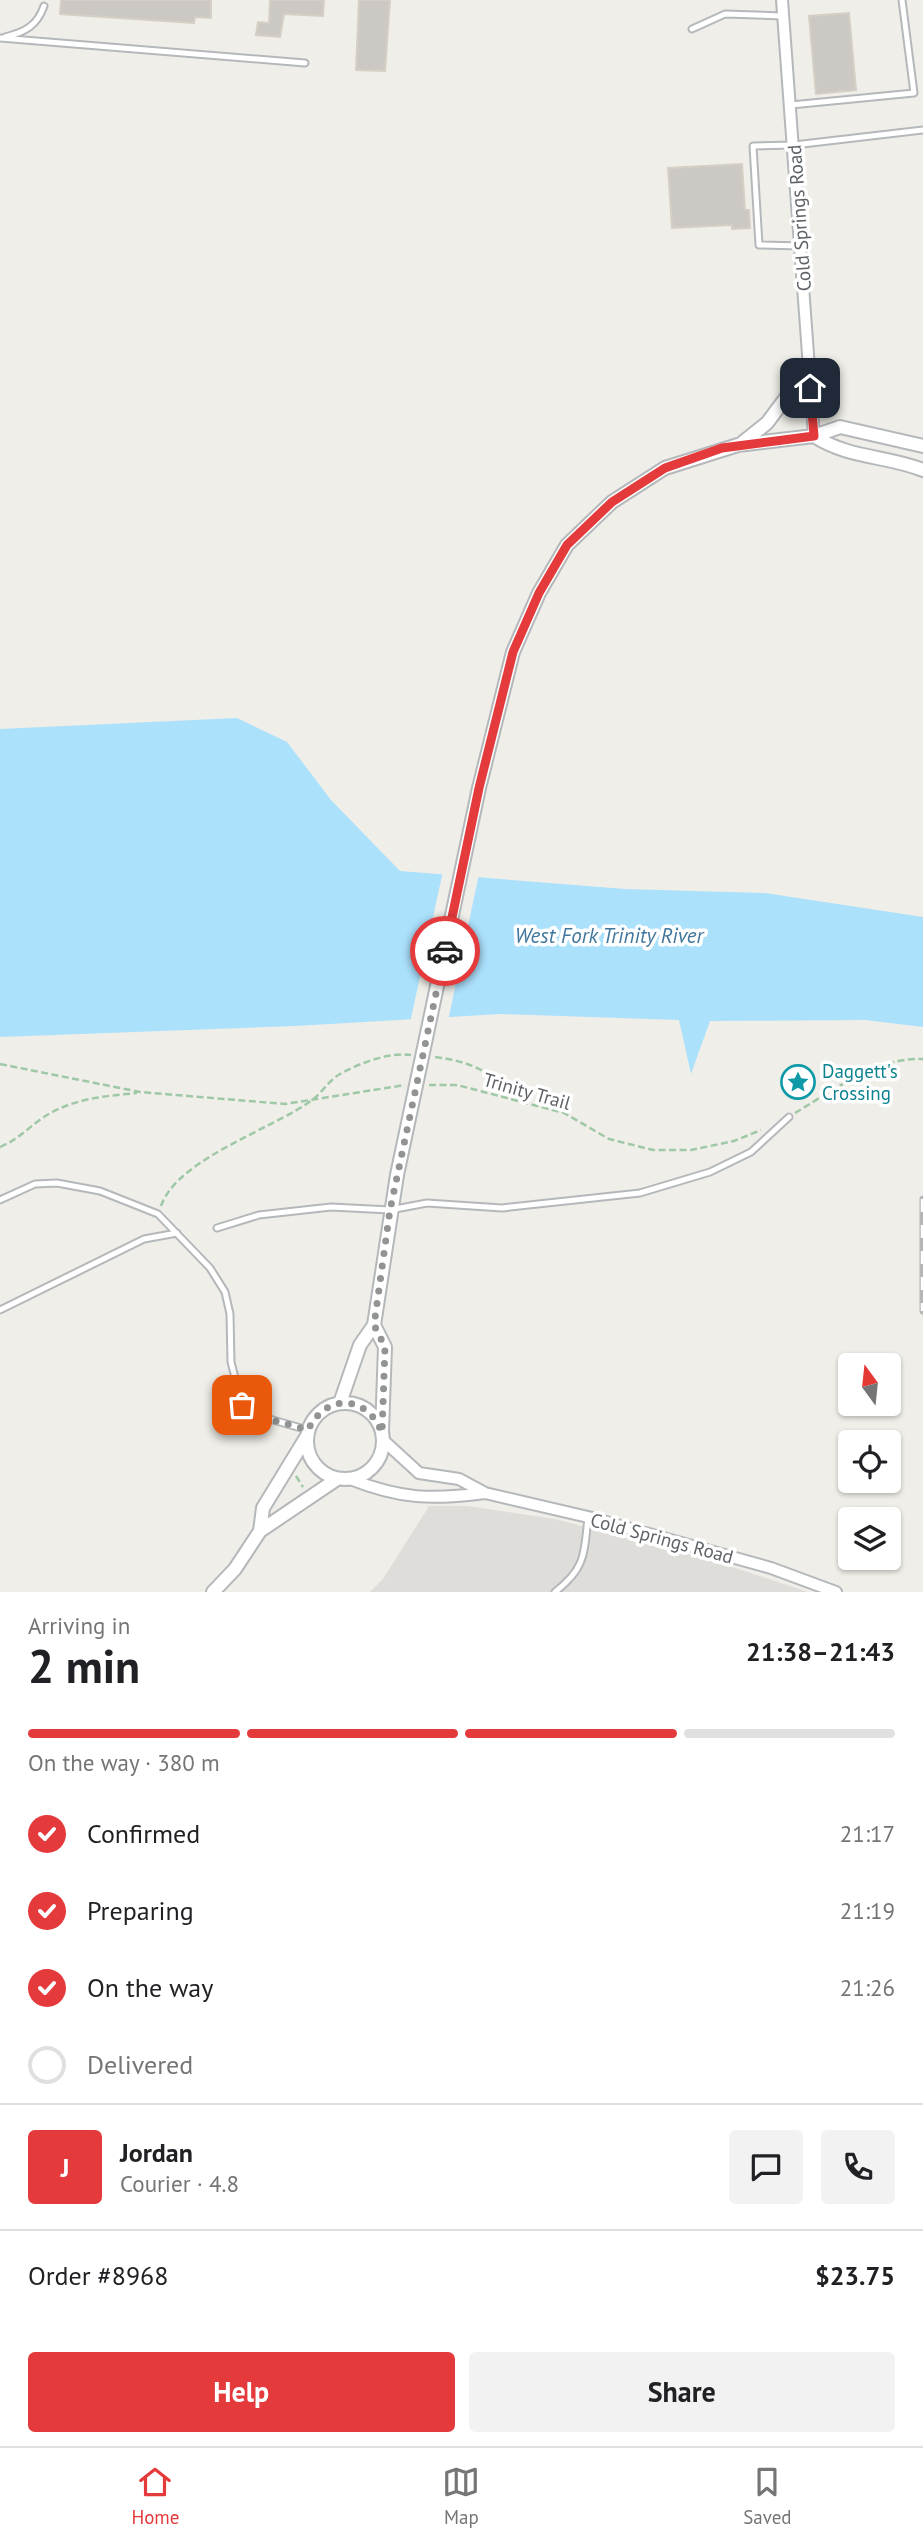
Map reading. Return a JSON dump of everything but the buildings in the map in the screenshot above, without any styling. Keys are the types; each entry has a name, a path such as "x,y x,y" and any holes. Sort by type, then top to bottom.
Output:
{"street":[{"name":"Cold Springs Road","path":"782,0 814,436"},
{"path":"738,445 767,423 809,368"},
{"path":"340,1404 360,1345 374,1325 397,1175 479,788 513,652 539,593 567,545 612,502 665,468 738,445 814,436 840,427 923,446"},
{"path":"814,436 835,450 923,470"},
{"path":"212,1592 235,1569 260,1531 343,1479 362,1475 372,1468 379,1458 385,1347 374,1325"},
{"path":"260,1531 263,1508 313,1419 322,1410 340,1404 359,1405 369,1412 382,1436"},
{"path":"307,1433 309,1455 315,1466 325,1474 343,1479"},
{"name":"Cold Springs Road","path":"382,1436 419,1473 459,1479 485,1493 587,1517 771,1568 836,1592"},
{"name":"Cold Springs Road","path":"343,1479 381,1491 439,1499 485,1493"}],"lane":[{"path":"791,105 914,93 902,0"},
{"path":"1,38 27,30 38,21 44,6"},
{"path":"692,29 725,14 782,16"},
{"path":"1,38 305,63"},
{"path":"801,246 759,245 753,146 794,145 923,130"},
{"path":"217,1228 259,1215 331,1207 390,1210 427,1203 502,1208 640,1193 710,1172 751,1152 789,1116"},
{"path":"0,1200 34,1184 57,1183 100,1191 158,1214 210,1268 225,1292 230,1314 231,1362 242,1405 266,1418 307,1433"},
{"path":"0,1310 144,1239 177,1233"},
{"path":"555,1592 575,1575 583,1561 587,1517"}],"path":[{"path":"158,1214 166,1193 194,1168 313,1100 338,1075 396,1053 421,1056"},
{"path":"434,1057 459,1060 475,1066 500,1079 526,1103"},
{"name":"Trinity Trail","path":"422,1085 457,1086 564,1113 609,1139 653,1150 691,1150 734,1141 789,1116 873,1068 908,1059 923,1059"},
{"path":"0,1064 140,1093 285,1104 411,1085"},
{"path":"0,1147 15,1140 43,1118 70,1104 104,1096 140,1093"},
{"path":"293,1475 299,1478 303,1487"}],"shaded area":[{"path":"429,1506 467,1506 555,1519 711,1560 808,1592 370,1592 383,1579"}],"water":[{"name":"West Fork Trinity River","path":"237,718 287,742 331,800 400,871 625,889 765,893 923,917 923,1027 865,1020 710,1021 691,1074 679,1020 501,1014 296,1026 0,1037 0,729"}],"pier":[{"path":"443,871 479,874 448,1021 410,1023"}],"railway":[{"path":"923,1199 923,1311"}],"way so far":[{"path":"242,1405 266,1418 308,1430 313,1419 334,1404 359,1405 378,1421 382,1433 385,1347 374,1325 390,1210 445,951"}],"place":[{"name":"Daggett's Crossing","path":"798,1082"}],"route":[{"path":"445,951 479,788 513,652 539,593 567,545 612,502 665,468 722,448 814,436 810,388"}]}
